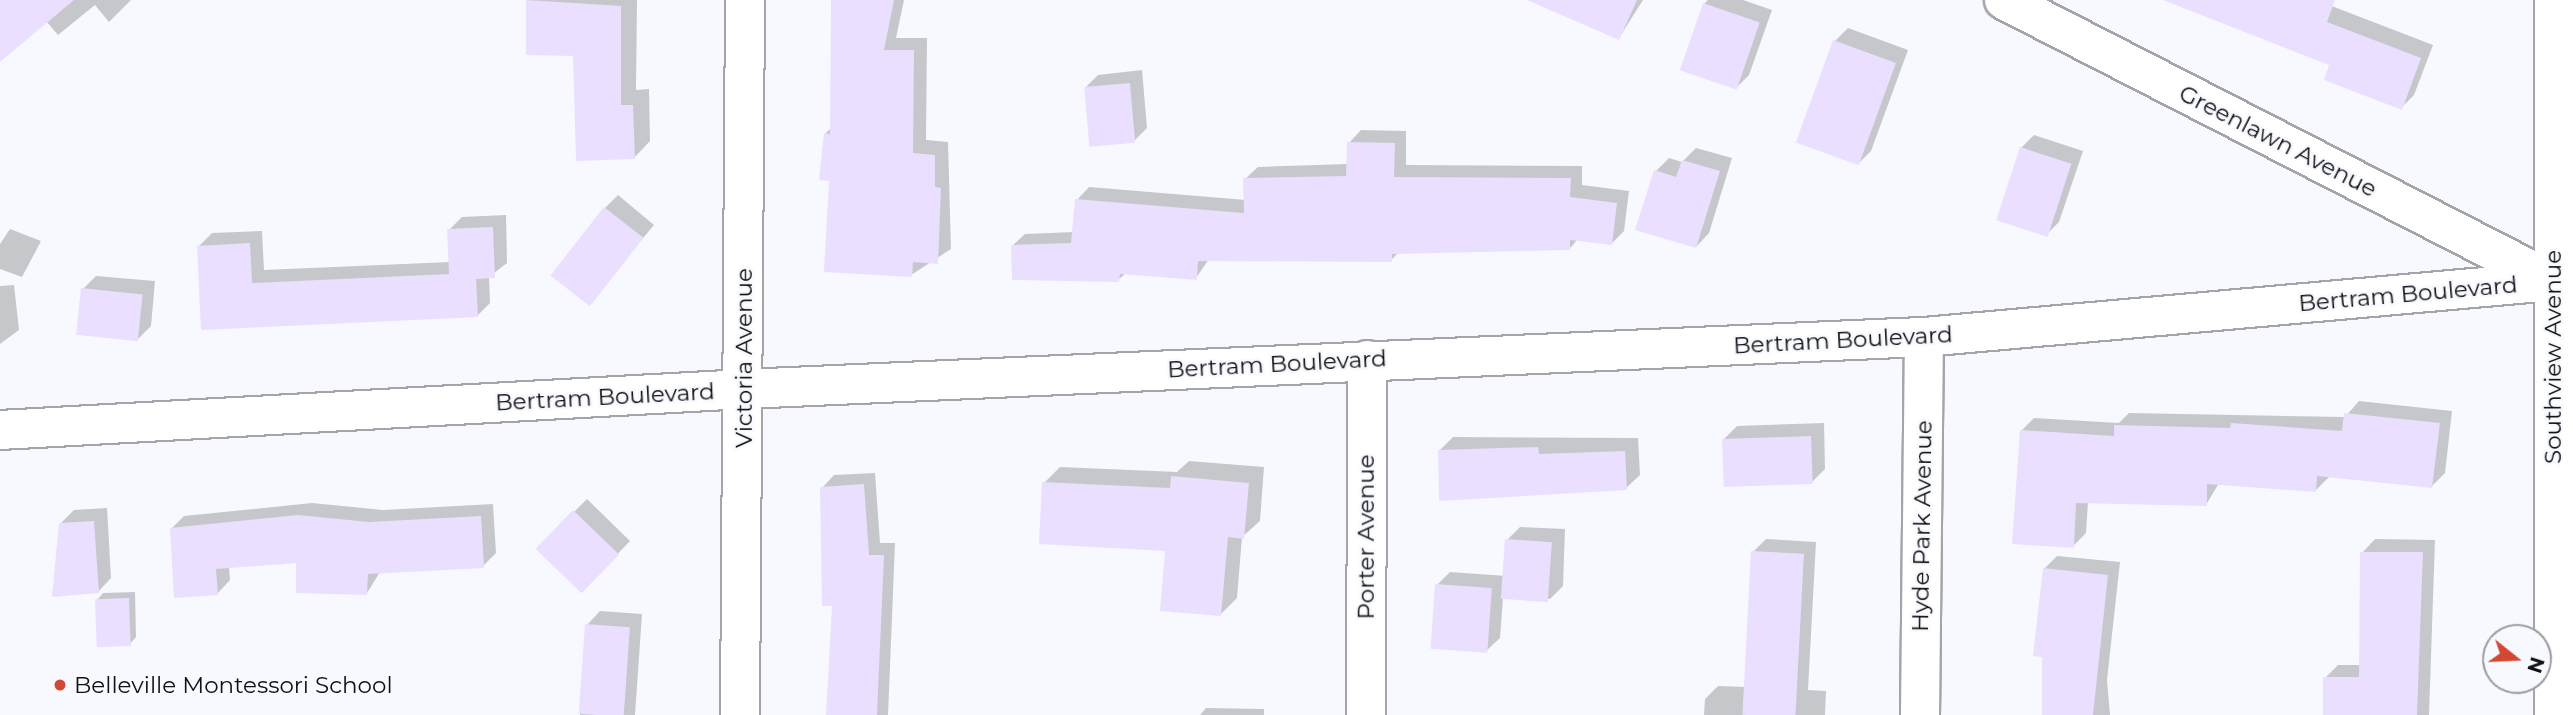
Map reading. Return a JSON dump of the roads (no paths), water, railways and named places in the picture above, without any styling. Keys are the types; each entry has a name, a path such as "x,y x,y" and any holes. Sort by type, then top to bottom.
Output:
{"street":[{"name":"Victoria Avenue","path":"740,715 745,389 745,0"},
{"name":"Greenlawn Avenue","path":"2004,0 2552,281"},
{"name":"Southview Avenue","path":"2554,0 2554,715"},
{"name":"Bertram Boulevard","path":"0,430 745,389 1924,337 2552,281"},
{"name":"Hyde Park Avenue","path":"1920,715 1924,337"},
{"name":"Porter Avenue","path":"1366,715 1367,360"}],"place":[{"name":"Belleville Montessori School","path":"60,685"}]}
